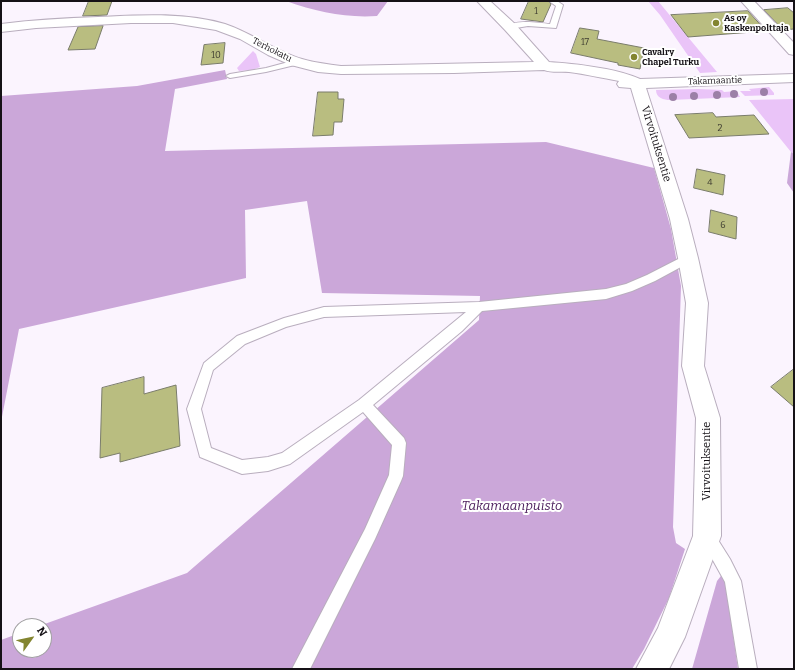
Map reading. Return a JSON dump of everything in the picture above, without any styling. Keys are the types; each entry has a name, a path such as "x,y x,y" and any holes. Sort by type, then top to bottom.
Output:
{"street":[{"name":"Takamaantie","path":"483,1 494,10 545,66 569,74 625,84 794,78"},
{"path":"747,1 794,51"},
{"path":"494,10 506,4"},
{"name":"Terhokatu","path":"1,28 36,24 153,18 197,22 220,27 241,34 296,62 318,68 341,70 454,69 545,66"},
{"name":"Virvoituksentie","path":"637,84 679,219 688,258 697,303 693,366 708,418 708,536 670,637 652,669"}],"lane":[{"path":"510,27 528,24 553,26 560,5 552,1"},
{"path":"230,76 266,70 296,62"},
{"path":"479,307 458,327 364,404 285,459 268,464 242,467 205,452 194,409 208,367 241,340 284,323 324,312 479,307 606,294 628,288 645,281 688,258"},
{"path":"301,669 370,534 396,476 399,443 364,404"},
{"path":"708,536 725,564 733,581 748,669"}],"shaded area":[{"path":"648,1 658,1 717,72 700,73 660,15"},
{"path":"253,51 256,54 260,67 252,70 239,71 237,68"},
{"path":"769,87 774,95 745,96 740,91 751,91 749,89"},
{"path":"656,90 722,90 724,92 737,91 740,97 668,100 659,97 656,93"},
{"path":"794,99 794,154 749,100"}],"green space":[{"path":"286,1 388,1 377,16 354,16 331,13"},
{"name":"Takamaanpuisto","path":"225,70 227,79 175,89 165,151 546,142 654,168 671,229 681,286 673,527 676,543 685,549 669,598 644,649 632,669 1,669 1,640 12,636 12,658 52,658 52,621 187,573 479,320 480,296 322,293 307,201 245,210 246,278 19,329 1,422 1,96 137,86"},
{"path":"791,152 794,154 794,193 787,183"},
{"path":"724,572 738,669 692,669 717,581"}],"building":[{"path":"89,1 112,1 107,15 83,16"},
{"path":"529,1 548,1 551,4 543,22 521,19"},
{"path":"788,8 794,13 794,29 783,30 764,10"},
{"name":"As oy Kaskenpolttaja","path":"748,11 766,31 688,37 671,15"},
{"path":"103,26 95,49 68,50 78,27"},
{"path":"580,28 599,31 597,39 644,48 640,69 571,53"},
{"path":"225,43 223,63 201,65 204,45"},
{"path":"318,92 338,92 338,99 344,99 342,122 334,122 333,135 313,136"},
{"path":"713,113 716,117 754,115 769,134 689,138 675,115"},
{"path":"697,169 725,175 723,195 694,188"},
{"path":"711,210 737,217 736,239 709,232"},
{"path":"794,369 794,407 771,387"},
{"path":"144,377 144,394 176,385 180,446 120,462 120,453 100,458 102,388"}],"place":[{"name":"As oy Kaskenpolttaja","path":"716,23"},
{"name":"Cavalry Chapel Turku","path":"634,57"}]}
